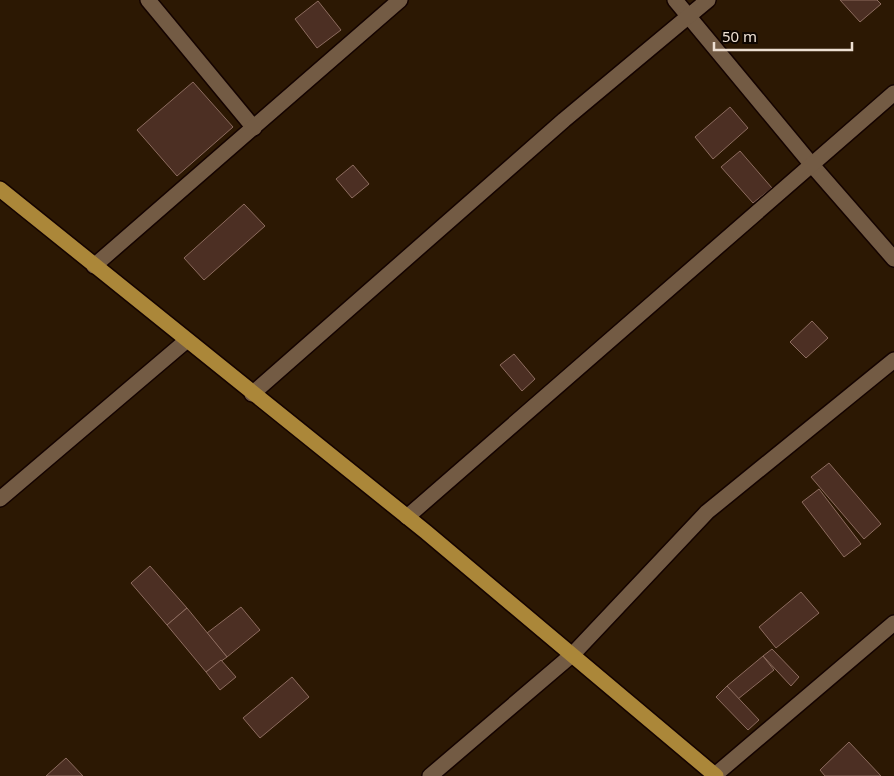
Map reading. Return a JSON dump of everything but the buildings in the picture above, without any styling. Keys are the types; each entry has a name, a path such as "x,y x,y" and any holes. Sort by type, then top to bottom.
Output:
{"main road":[{"path":"0,189 573,654 715,776"}],"street":[{"path":"148,0 254,128"},
{"path":"94,266 400,0"},
{"path":"675,0 812,165 894,259"},
{"path":"252,394 564,120 708,0"},
{"path":"407,518 894,92"},
{"path":"0,499 186,341"},
{"path":"430,776 573,654 707,512 894,360"},
{"path":"715,776 894,623"}]}
